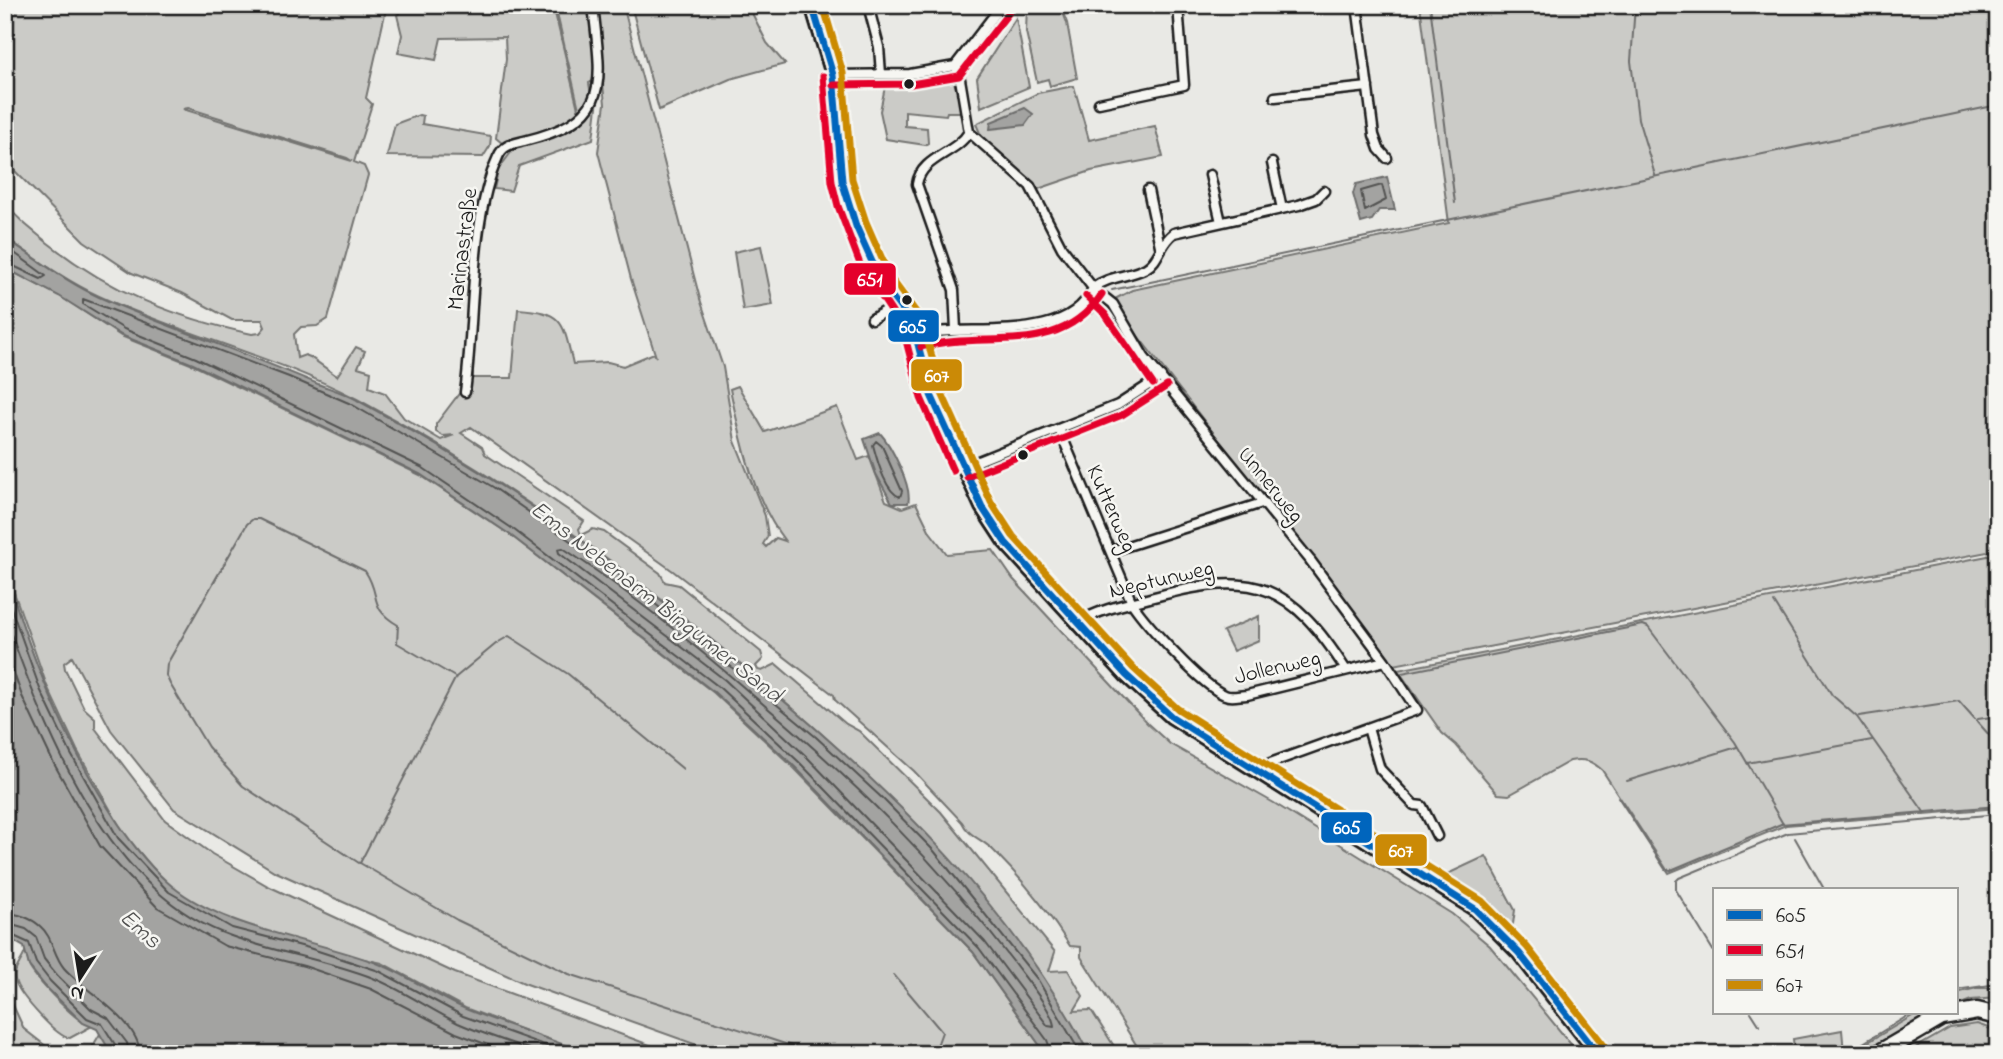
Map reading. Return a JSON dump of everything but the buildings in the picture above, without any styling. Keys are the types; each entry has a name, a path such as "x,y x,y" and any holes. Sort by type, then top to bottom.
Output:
{"highway":[{"path":"1958,1009 1998,1002"},
{"path":"1958,1013 1977,1011 1998,1016"},
{"path":"1878,1054 1945,1015"}],"main road":[{"path":"812,5 833,75 844,191 869,259 918,337 931,395 963,467 982,507 1005,542 1077,623 1158,705 1256,771 1475,909 1519,953 1598,1054"}],"street":[{"name":"Marinastraße","path":"465,393 479,243 490,177 498,155 507,145 563,129 580,117 593,102 598,90 600,67 593,5"},
{"path":"868,5 879,47 881,74"},
{"path":"833,75 923,72 955,66 1002,5"},
{"path":"1099,103 1184,85 1178,5"},
{"path":"1357,5 1374,135 1379,149 1387,158"},
{"path":"955,66 959,73 969,132 957,145 924,167 917,184 954,290 956,330"},
{"path":"1275,97 1368,87"},
{"name":"Unnerweg","path":"969,132 1030,186 1062,248 1093,288 1113,304 1135,344 1310,560 1385,661 1417,710 1368,728"},
{"path":"1272,163 1282,209"},
{"path":"1210,175 1221,222"},
{"path":"918,337 956,330 1056,321 1081,308 1093,288 1100,282 1149,267 1157,257 1160,246 1148,190"},
{"path":"1160,246 1174,233 1282,209 1316,199 1325,191"},
{"path":"872,319 897,304"},
{"path":"963,467 1118,405 1161,377"},
{"name":"Kutterweg","path":"1059,429 1132,603"},
{"path":"1112,551 1262,503"},
{"name":"Neptunweg","path":"1077,623 1132,603 1210,583 1248,583 1263,587 1298,610 1328,644 1346,670"},
{"name":"Jollenweg","path":"1132,603 1143,620 1176,654 1227,697 1385,661"},
{"path":"1256,771 1262,766 1368,728 1380,769 1414,805 1422,806 1437,836"}],"shaded area":[{"path":"5,5 387,5 366,98 372,104 354,162 364,166 368,175 328,319 317,326 301,327 294,334 297,358 305,355 310,357 337,376 356,347 365,351 358,367 371,371 369,387 385,393 404,418 441,440 454,435 443,436 436,432 436,424 464,387 470,373 473,373 473,378 512,378 518,309 545,313 559,322 567,338 573,364 608,362 623,366 654,353 656,357 631,279 598,152 605,104 595,5 601,8 600,5 623,5 700,299 723,367 735,441 765,516 768,536 763,544 766,547 776,538 785,541 764,507 750,469 730,389 738,386 765,432 837,407 858,460 869,456 886,501 902,508 916,503 930,532 947,554 993,550 1013,579 1148,724 1170,744 1274,803 1452,914 1490,946 1579,1054 1142,1054 1081,957 1081,947 1070,946 1044,908 1005,862 968,831 914,771 835,700 834,695 673,571 471,427 461,433 482,447 485,454 584,521 579,529 581,535 593,529 604,532 660,573 665,582 679,585 761,652 763,659 756,666 758,670 762,671 776,664 846,724 859,731 941,812 1055,952 1049,971 1068,970 1083,996 1074,1011 1091,1010 1119,1054 1089,1054 1022,948 943,852 855,764 714,641 616,565 516,494 411,429 357,399 294,370 99,296 39,261 5,237 5,203 20,220 71,260 95,276 145,301 224,328 252,334 260,333 265,327 262,320 232,320 182,293 132,273 84,241 5,160","holes":["188,108 352,161 183,109"]},
{"path":"410,5 553,5 579,113 563,126 503,144 496,138 506,59 505,37 441,38 436,60 398,53 402,35 397,15"},
{"path":"555,5 588,5 596,72 595,80 589,83 591,95 583,108 579,109"},
{"path":"631,5 748,5 767,43 785,64 730,79 659,110"},
{"path":"1027,5 1060,5 1067,23 1077,78 1050,86 1048,79 1037,82 1026,32"},
{"path":"1420,5 1998,5 1998,550 1394,665 1138,336 1115,299 1132,290 1449,223"},
{"path":"1016,18 1029,87 981,107 977,78"},
{"path":"952,75 963,112 947,112 946,115 905,111 905,126 927,128 928,143 925,145 886,139 880,111 886,82"},
{"path":"1074,86 1089,140 1155,126 1163,157 1091,171 1038,189 983,140 976,124 1038,93"},
{"path":"598,99 593,139 519,166 511,191 494,189 498,170 515,147 562,132 581,119"},
{"path":"423,116 422,124 491,136 490,146 483,157 387,156 395,124"},
{"path":"761,246 773,305 743,310 734,252"},
{"path":"5,268 60,296 121,336 193,365 420,475 509,534 714,693 794,768 973,952 1046,1054 722,1054 524,983 274,871 174,809 111,730 72,657 64,663 65,669 84,708 95,718 95,728 165,820 212,854 268,886 455,973 674,1054 586,1054 465,1008 382,963 198,922 124,834 77,750 47,686 10,581 5,556"},
{"path":"1998,554 1998,808 1786,825 1669,873 1598,767 1584,760 1570,761 1509,795 1498,794 1456,745 1442,733 1398,670"},
{"path":"1259,616 1259,640 1233,651 1223,631"},
{"path":"1486,856 1515,910 1512,931 1441,877"},
{"path":"25,952 30,968 49,992 77,1018 92,1026 70,1038 57,1031 40,1015 19,989 15,979"},
{"path":"5,988 24,1029 56,1054 5,1054"},
{"path":"1977,988 1998,988 1998,998 1971,1000 1958,1005 1958,993"},
{"path":"1916,1014 1940,1014 1870,1054 1848,1054"},
{"path":"1977,1024 1998,1035 1998,1045 1992,1054 1905,1054 1950,1028"},
{"path":"1842,1030 1844,1052 1841,1054 1756,1054 1794,1048 1793,1039"},
{"path":"100,1034 117,1054 88,1054"}],"water":[{"path":"1025,108 1033,114 1025,125 990,129 991,122"},
{"path":"1387,177 1395,210 1379,210 1372,220 1361,223 1353,194 1356,184"},
{"name":"Ems Nebenarm Bingumer Sand","path":"5,238 63,277 99,297 352,398 467,464 623,571 771,690 862,770 906,813 988,903 1025,951 1059,1001 1089,1054 1046,1054 973,952 795,767 714,692 509,534 420,474 193,364 121,335 59,296 5,268"},
{"path":"880,433 895,456 904,477 908,503 892,503 876,474 864,439"},
{"name":"Ems","path":"5,561 14,599 29,642 68,736 118,823 145,859 172,886 218,913 379,964 468,1010 588,1054 117,1054 107,1046 97,1029 83,1023 45,986 29,966 24,947 5,936"}],"waterway":[{"path":"1430,5 1455,203"},
{"path":"1635,5 1631,61 1638,119 1655,175"},
{"path":"1112,290 1998,105"},
{"path":"1060,328 1092,314 1103,303"},
{"path":"359,863 243,786 208,747 170,684 166,675 167,664 247,524 253,519 259,519 365,571 378,607 388,619 398,625 397,643 455,677"},
{"path":"1994,560 1998,569"},
{"path":"1774,602 1832,695 1857,717 1924,812"},
{"path":"1402,673 1643,625 1648,627 1735,742 1783,824"},
{"path":"683,769 568,674 509,636 456,677 360,863 457,920 569,974 816,1054"},
{"path":"1859,716 1959,701 1998,745"},
{"path":"1978,719 1998,716"},
{"path":"1747,763 1872,740"},
{"path":"1627,781 1737,747"},
{"path":"1618,797 1665,869 1671,870 1781,824 1998,806"},
{"path":"1713,950 1676,890 1676,881 1679,878 1788,833 1998,814"},
{"path":"1795,838 1823,888"},
{"path":"894,975 942,1032 934,1054"},
{"path":"1958,990 1998,984"},
{"path":"1752,1014 1760,1026"},
{"path":"1845,1054 1911,1014"}],"transit line":[{"name":"605","path":"812,5 833,75 842,181 856,226 881,282 913,325 931,395 982,507 1005,542 1126,675 1172,717 1475,909 1519,953 1598,1054"},
{"name":"607","path":"823,5 843,73 852,179 866,222 890,277 922,320 941,391 991,502 1013,536 1133,668 1178,709 1482,901 1527,947 1606,1048"},
{"name":"651","path":"833,85 911,84 959,76 1010,11"},
{"name":"651","path":"823,76 832,182 838,206 860,264 903,329 921,398 953,471"},
{"name":"651","path":"921,347 946,342 1042,335 1064,328 1084,314 1102,294"},
{"name":"651","path":"1086,296 1105,314 1153,384"},
{"name":"651","path":"967,477 1122,415 1167,386"}]}
